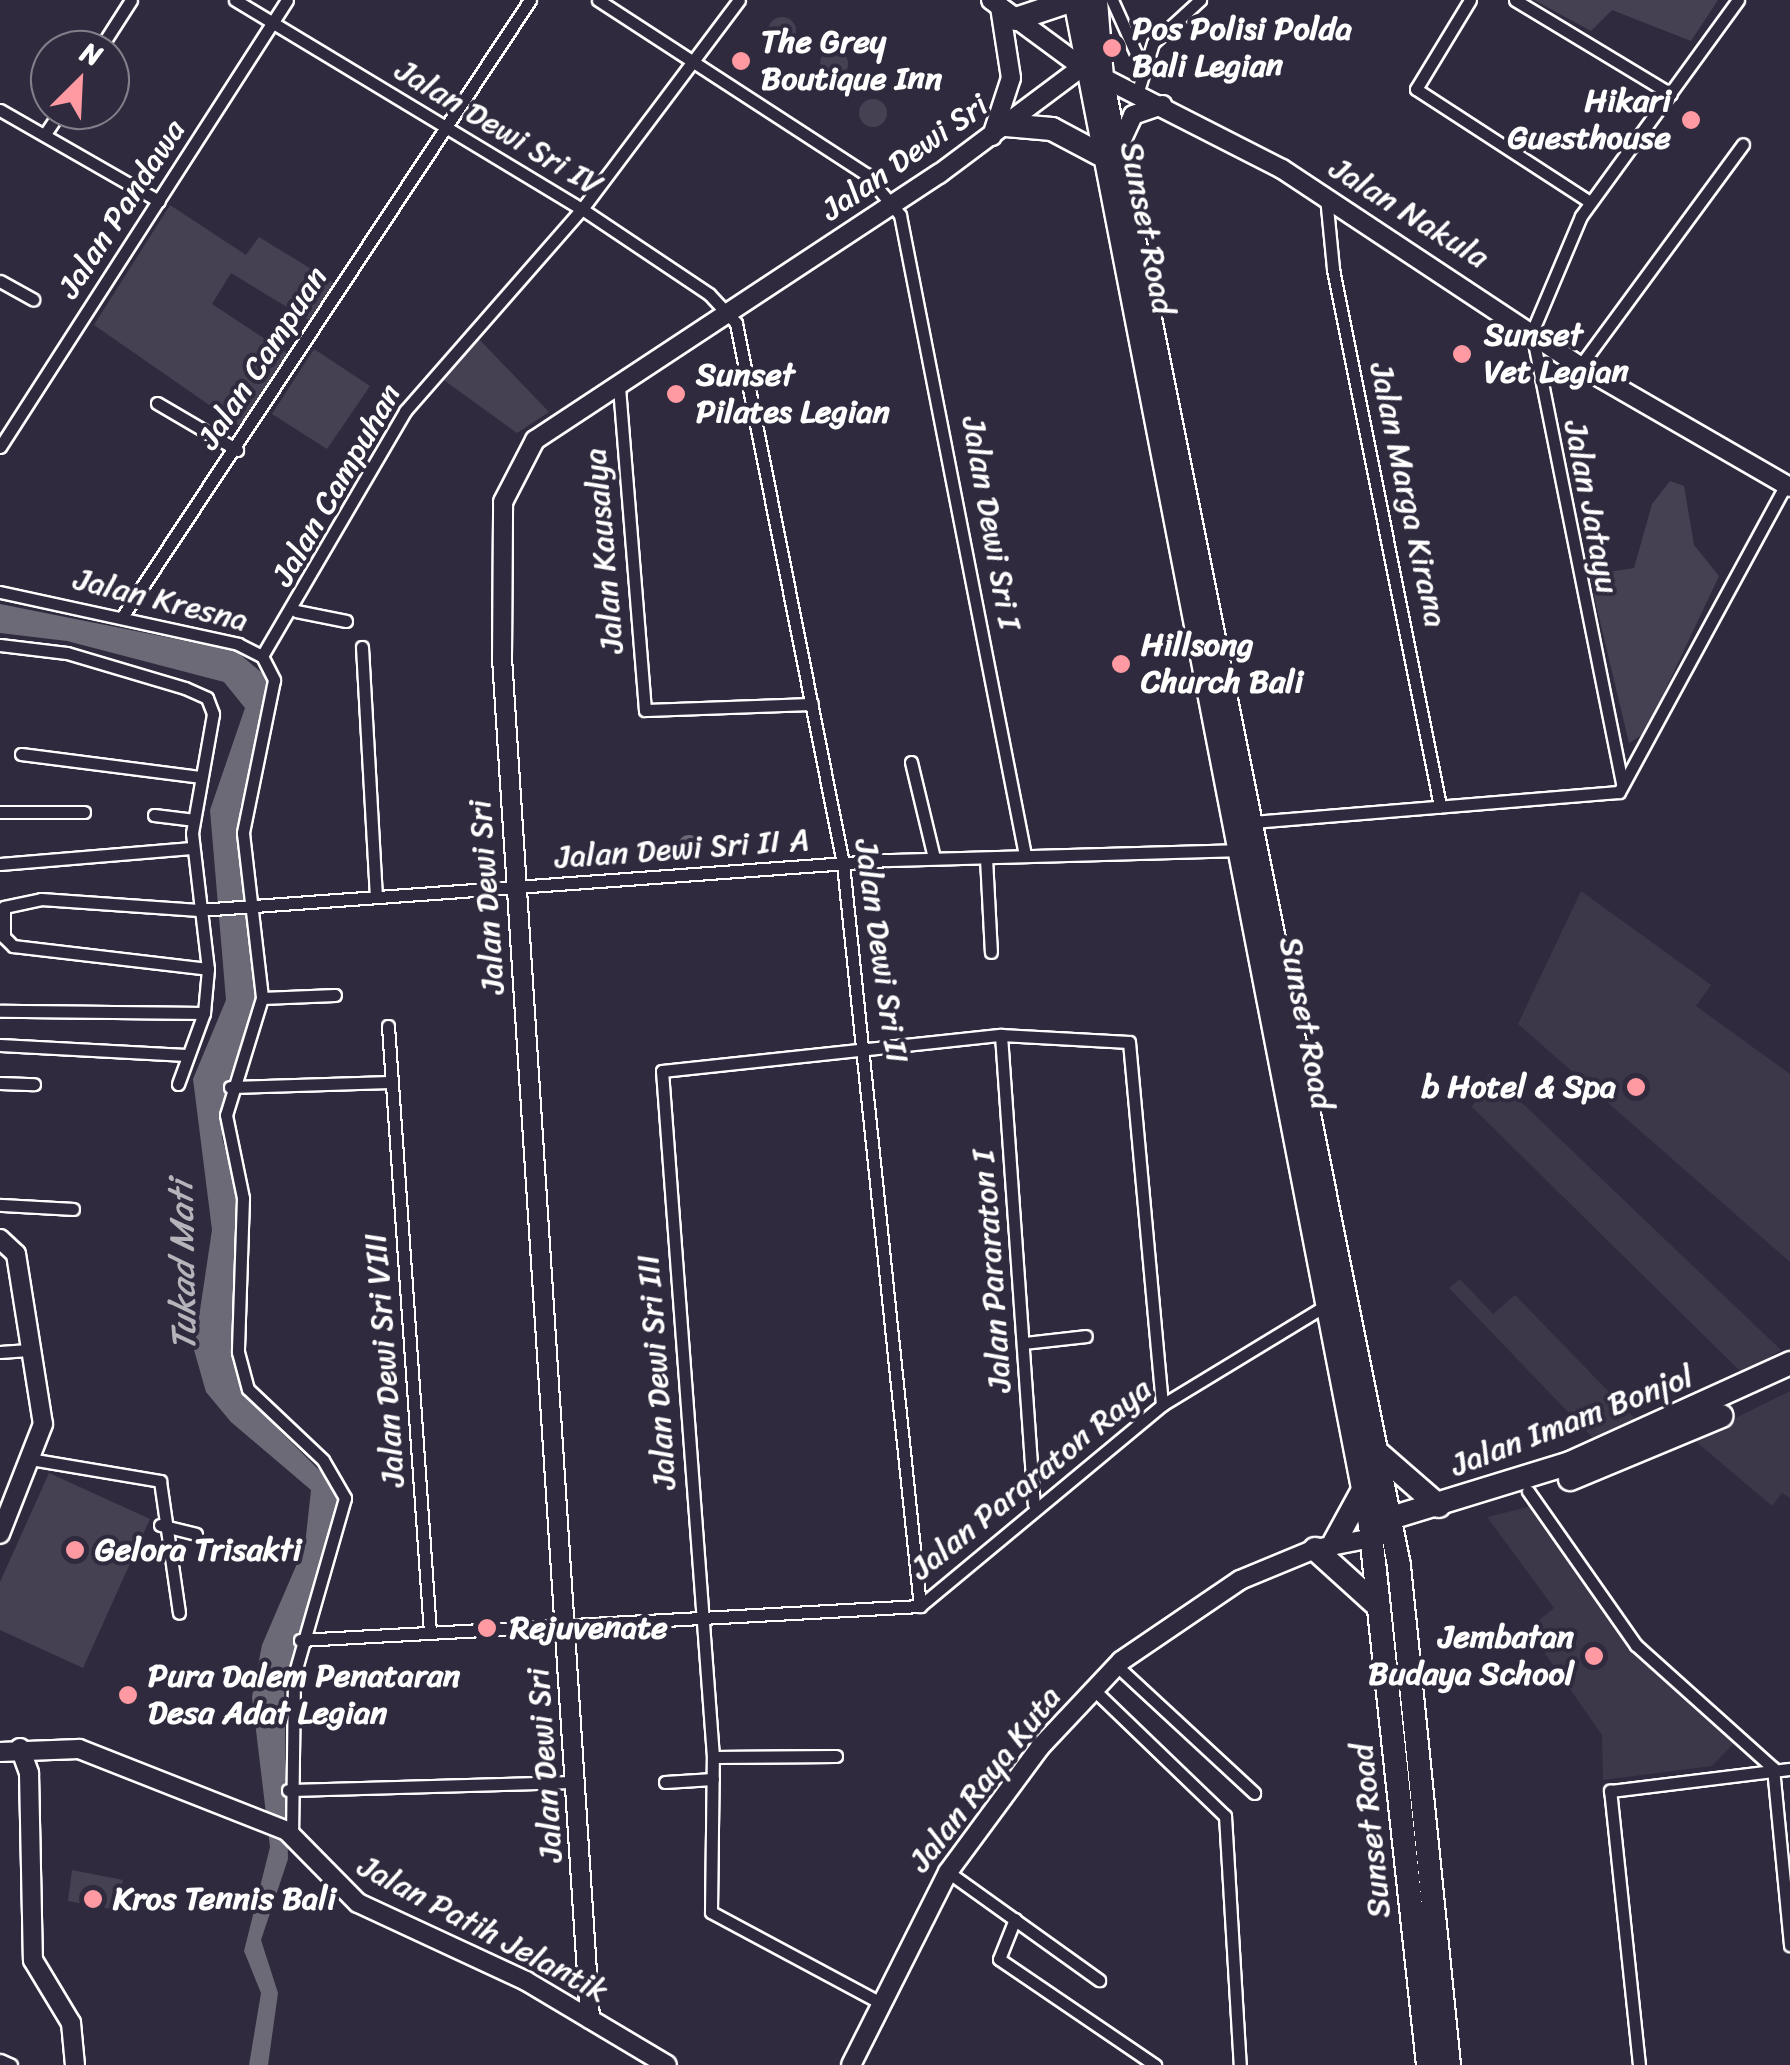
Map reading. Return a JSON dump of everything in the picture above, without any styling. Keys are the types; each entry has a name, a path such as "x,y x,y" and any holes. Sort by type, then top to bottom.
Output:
{"highway":[{"path":"1002,9 1074,0"},
{"name":"Sunset Road","path":"1074,0 1252,822 1377,1452 1381,1528 1422,1901 1428,2065"},
{"path":"1092,73 1096,0"},
{"path":"999,131 1052,129 1108,152"},
{"name":"Sunset Road","path":"1108,152 1238,850 1364,1489 1381,1528 1379,1607 1448,2065"},
{"name":"Jalan Imam Bonjol","path":"1381,1528 1570,1463 1790,1363"},
{"name":"Jalan Imam Bonjol","path":"1381,1528 1528,1491 1678,1436 1790,1379"},
{"path":"1377,1452 1440,1506"},
{"path":"1364,1489 1331,1544 1379,1607"}],"street":[{"path":"112,30 132,0"},
{"name":"Jalan Dewi Sri IV","path":"235,0 445,130 582,209 729,313"},
{"name":"Jalan Pandawa","path":"0,446 287,0"},
{"name":"Jalan Campuan","path":"124,614 530,0"},
{"path":"598,0 866,174 893,204"},
{"name":"Jalan Campuhan","path":"262,656 296,611 404,414 582,209 739,0"},
{"path":"1112,0 1144,70"},
{"path":"1136,94 1157,38 1200,0"},
{"path":"1470,0 1416,89 1590,202"},
{"path":"1515,0 1671,94"},
{"path":"1532,332 1590,202 1738,0"},
{"path":"999,131 1012,78 1002,9"},
{"name":"Jalan Nakula","path":"1002,9 1092,73 1162,104 1326,196 1580,366 1788,486"},
{"name":"Jalan Dewi Sri","path":"584,2010 576,1782 499,603 503,502 528,446 1092,73"},
{"path":"1108,152 1133,115 1162,104"},
{"path":"0,110 159,201"},
{"path":"46,134 48,130"},
{"path":"1580,366 1743,144"},
{"name":"Jalan Marga Kirana","path":"1326,196 1332,269 1440,806"},
{"name":"Jalan Dewi Sri I","path":"893,204 942,408 1025,855"},
{"path":"0,281 33,299"},
{"name":"Jalan Dewi Sri II","path":"729,313 843,864 869,1049 920,1606"},
{"name":"Jalan Jatayu","path":"1532,332 1622,784"},
{"name":"Jalan Kausalya","path":"619,387 646,710 812,704"},
{"path":"157,403 236,450"},
{"path":"1252,822 1619,792 1788,486"},
{"name":"Jalan Kresna","path":"0,592 124,614 262,656 275,694 243,826 262,998 230,1087 227,1144 243,1198 241,1371 345,1498 300,1640 288,1790 289,1832"},
{"path":"296,611 346,621"},
{"path":"0,645 68,653 200,693 213,714 193,820 192,848 208,969 204,1013 178,1084"},
{"path":"362,647 376,897"},
{"path":"21,754 200,777"},
{"path":"910,762 934,858"},
{"path":"0,812 84,812"},
{"path":"154,814 193,820"},
{"path":"0,864 192,848"},
{"name":"Jalan Dewi Sri II A","path":"2,937 3,908 18,901 201,910 249,903 517,889 934,858 1238,850"},
{"path":"986,858 991,952"},
{"path":"2,937 13,946 208,969"},
{"path":"262,998 335,995"},
{"path":"0,1010 204,1013"},
{"name":"Jalan Dewi Sri VIII","path":"388,1026 430,1633"},
{"path":"869,1049 1001,1035 1122,1039 1132,1047 1162,1405"},
{"name":"Jalan Pararaton I","path":"1001,1035 1034,1504"},
{"path":"0,1045 186,1056"},
{"name":"Jalan Dewi Sri III","path":"869,1049 662,1071 713,1757 718,1918 877,2001"},
{"path":"230,1087 392,1082"},
{"path":"0,1083 34,1084"},
{"path":"0,1204 73,1208"},
{"path":"0,1239 16,1254 43,1424 36,1460 9,1494 1,1531"},
{"name":"Jalan Pararaton Raya","path":"300,1640 703,1625 920,1606 1034,1504 1162,1405 1328,1304"},
{"path":"1024,1343 1086,1336"},
{"path":"0,1352 32,1350"},
{"path":"36,1460 158,1479 160,1525 179,1614"},
{"path":"1528,1491 1636,1645 1773,1768 1790,1945"},
{"path":"160,1525 196,1534"},
{"name":"Jalan Raya Kuta","path":"851,2065 877,2001 948,1872 1117,1666 1211,1596 1331,1544 1381,1528"},
{"path":"1117,1666 1254,1793"},
{"path":"1094,1690 1225,1816 1240,2065"},
{"path":"20,1748 29,1773 33,1960 71,2022 75,2065"},
{"name":"Jalan Patih Jelantik","path":"0,1752 20,1748 94,1754 289,1832 358,1903 584,2010 668,2065"},
{"path":"713,1757 836,1756"},
{"path":"1640,2065 1612,1789 1790,1769"},
{"path":"665,1782 713,1778"},
{"path":"288,1790 576,1782"},
{"path":"948,1872 1099,1980"},
{"path":"1016,1919 999,1959 1155,2065"},
{"path":"0,2060 11,2065"}],"shaded area":[{"path":"1534,0 1718,0 1691,41 1612,10 1591,31"},
{"path":"782,17 792,21 796,31 792,41 782,45 772,41 768,31 772,21"},
{"path":"834,50 844,54 848,64 844,74 834,78 824,74 820,64 824,54"},
{"path":"873,99 883,103 887,113 883,123 873,127 863,123 859,113 863,103"},
{"path":"170,205 246,255 259,237 334,283 310,321 231,273 212,304 288,354 241,427 94,325"},
{"path":"477,337 549,412 517,433 441,378"},
{"path":"314,349 370,386 327,449 272,414"},
{"path":"1670,481 1684,486 1694,545 1719,576 1645,733 1629,743 1589,575 1634,568 1652,504"},
{"name":"Tukad Mati","path":"0,604 236,651 268,678 272,705 240,808 258,995 228,1082 222,1138 239,1197 233,1354 246,1397 342,1493 335,1541 284,1689 288,1859 261,1940 278,1993 268,2065 249,2065 261,1993 244,1951 270,1847 252,1697 262,1645 305,1545 311,1490 231,1422 206,1392 194,1350 212,1230 193,1079 226,1000 210,810 245,708 224,682 67,641 0,633"},
{"path":"685,835 693,835 700,846 693,857 685,857 678,850 678,842"},
{"path":"1581,891 1711,985 1696,1006 1790,1074 1790,1262 1518,1024"},
{"path":"1489,1073 1781,1350 1743,1374 1472,1107"},
{"path":"1460,1279 1493,1314 1515,1295 1640,1424 1593,1438 1449,1288"},
{"path":"1790,1391 1790,1498 1782,1493 1772,1506 1693,1439"},
{"name":"Gelora Trisakti","path":"49,1473 150,1519 83,1668 0,1630 0,1582"},
{"name":"Jembatan Budaya School","path":"1532,1506 1621,1635 1739,1738 1712,1766 1603,1780 1602,1735 1528,1629 1554,1608 1487,1517"},
{"path":"72,1870 123,1880 117,1910 68,1901"}],"place":[{"name":"Pos Polisi Polda Bali Legian","path":"1112,48"},
{"name":"The Grey Boutique Inn","path":"741,61"},
{"name":"Hikari Guesthouse","path":"1691,120"},
{"name":"Sunset Vet Legian","path":"1462,354"},
{"name":"Sunset Pilates Legian","path":"676,394"},
{"name":"Hillsong Church Bali","path":"1121,664"},
{"name":"b Hotel & Spa","path":"1636,1087"},
{"name":"Gelora Trisakti","path":"75,1550"},
{"name":"Rejuvenate","path":"487,1628"},
{"name":"Jembatan Budaya School","path":"1594,1656"},
{"name":"Pura Dalem Penataran Desa Adat Legian","path":"128,1695"},
{"name":"Kros Tennis Bali","path":"93,1899"}]}
